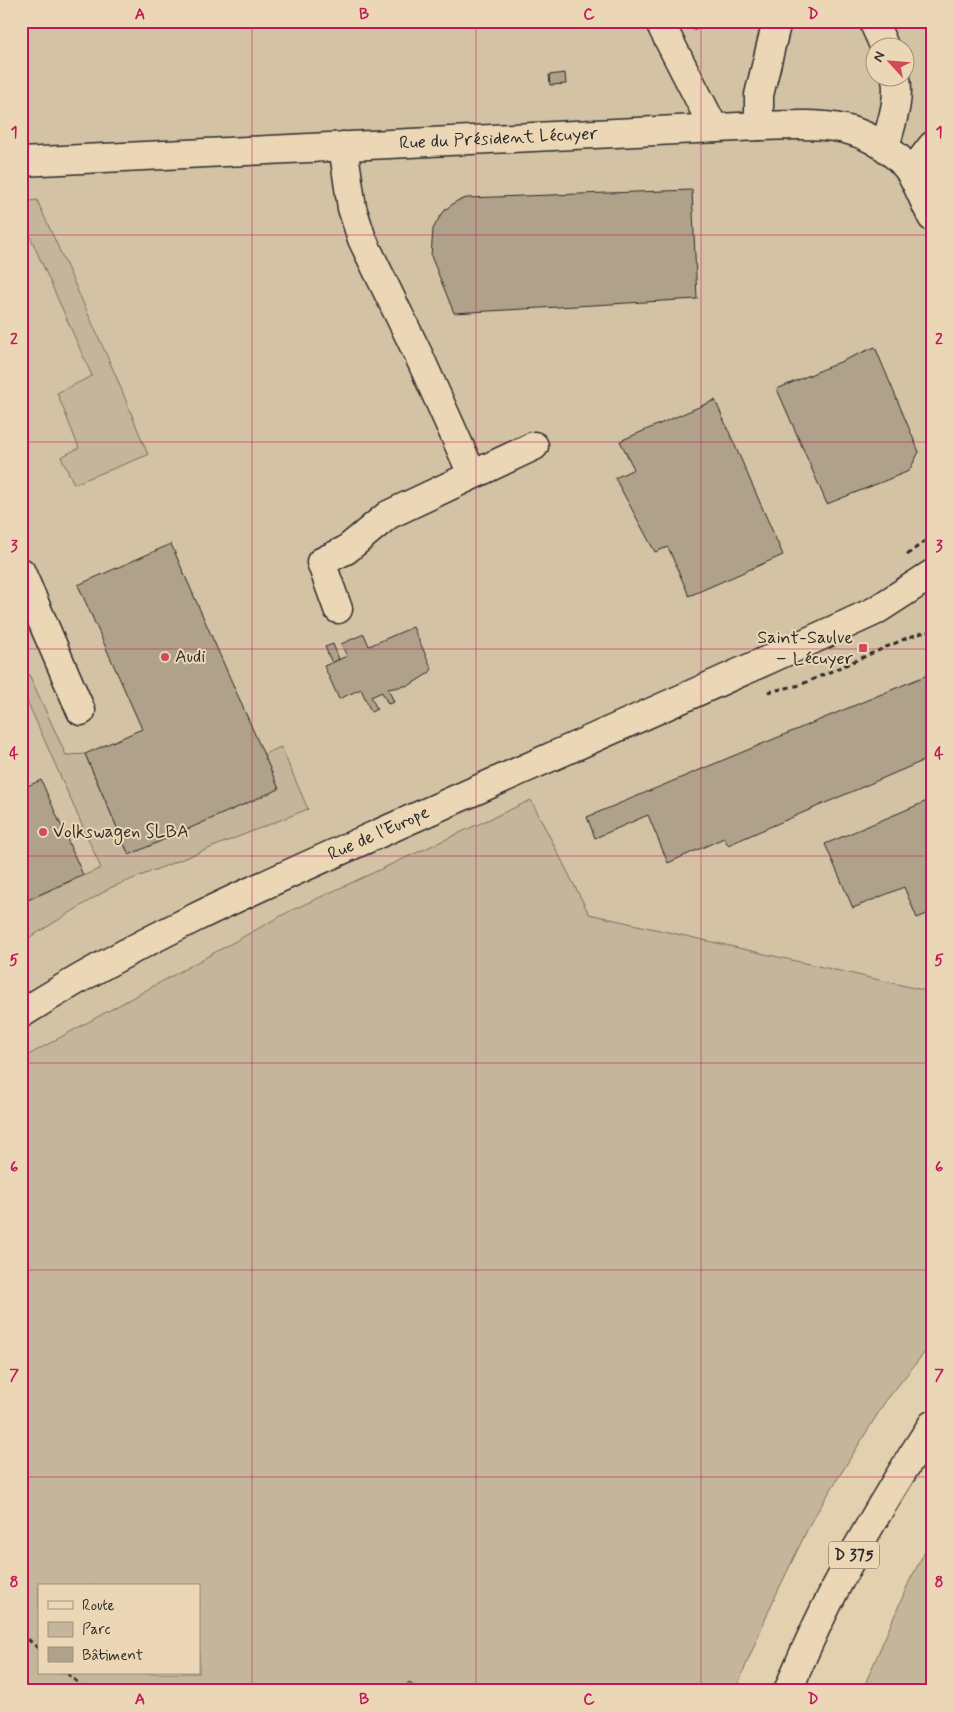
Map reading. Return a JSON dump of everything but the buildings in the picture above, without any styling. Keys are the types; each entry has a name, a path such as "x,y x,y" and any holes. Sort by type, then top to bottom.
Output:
{"street":[{"path":"658,21 714,128"},
{"path":"758,126 759,95 777,21"},
{"path":"873,21 881,38"},
{"path":"884,147 896,106 897,88"},
{"name":"Rue du Président Lécuyer","path":"21,162 758,126 833,126 858,132 884,147 899,159 911,173 932,216"},
{"path":"343,146 352,208 362,239 472,474"},
{"path":"911,173 932,146"},
{"path":"338,609 321,562 346,550 388,515 534,446"},
{"path":"21,572 81,711"},
{"path":"875,611 932,574"},
{"path":"875,611 932,596"},
{"name":"Rue de l'Europe","path":"21,1014 106,963 184,923 875,611"},
{"name":"D 375","path":"788,1691 806,1649 859,1545 932,1425"}],"path":[{"path":"760,693 800,685 932,630"},
{"path":"21,1633 38,1647"},
{"path":"68,1674 87,1691"}],"shaded area":[{"path":"21,21 932,21 932,992 588,914 531,800 290,911 21,1059"}],"green space":[{"path":"37,200 116,376 148,455 74,484 61,457 79,448 57,393 92,376 21,216 21,202"},
{"path":"21,657 66,755 85,754 129,855 264,754 281,747 308,809 110,888 21,943 21,903 101,868 21,687"},
{"path":"531,800 589,914 932,992 932,1343 885,1402 811,1522 773,1601 735,1691 21,1691 21,1059 290,911"},
{"path":"932,1538 932,1691 862,1691 909,1582"}],"place":[{"name":"Saint-Saulve – Lécuyer","path":"863,648"},
{"name":"Audi","path":"165,657"},
{"name":"Volkswagen SLBA","path":"43,832"}]}
